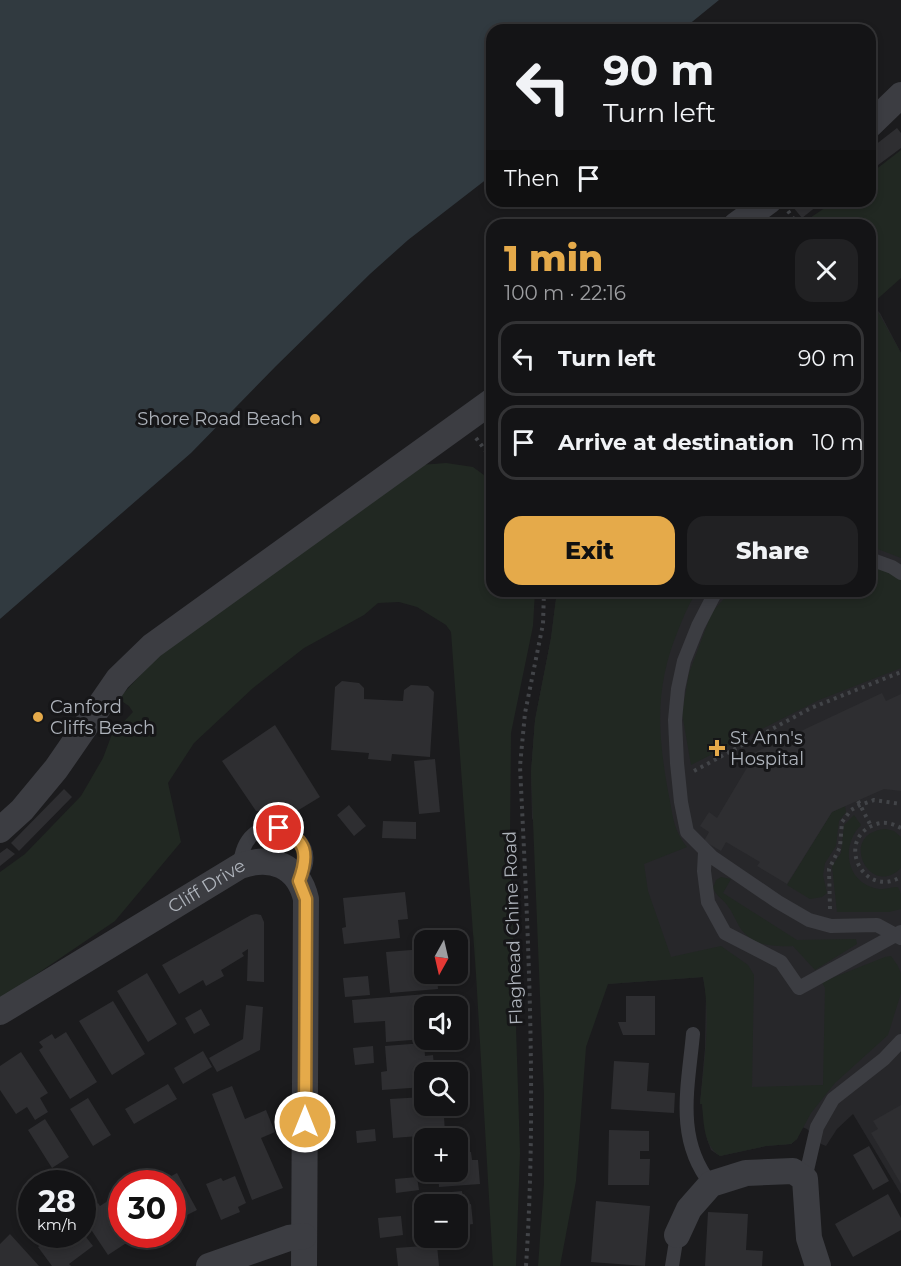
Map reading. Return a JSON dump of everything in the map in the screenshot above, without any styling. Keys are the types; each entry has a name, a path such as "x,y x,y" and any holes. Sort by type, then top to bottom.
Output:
{"street":[{"path":"876,119 901,95"},
{"path":"744,219 761,207"},
{"path":"0,830 22,810 56,769 118,678 152,645 486,405"},
{"name":"Cliff Drive","path":"0,1012 240,866 252,862 271,862 291,871 299,881"},
{"path":"299,881 306,899 304,1266"},
{"path":"677,1234 689,1209 711,1184 746,1173 793,1171 805,1179 805,1207 809,1239 818,1266"},
{"path":"209,1266 289,1238 304,1236"}],"lane":[{"path":"876,561 901,573"},
{"path":"713,597 684,661 678,689 675,720 681,802 687,832 705,852 778,902 809,920 829,925 877,925 899,935"},
{"path":"240,866 241,852 246,841 254,833 279,828 291,833 300,842 305,853 306,863 299,881"},
{"path":"705,852 704,871 708,903 724,933 781,962 799,988 899,935"},
{"path":"693,1034 686,1113 688,1137 695,1161 711,1184"},
{"path":"805,1179 817,1127 833,1099 884,1059 901,1041"},
{"path":"672,1266 677,1234"}],"path":[{"name":"Flaghead Chine Road","path":"526,1266 533,1104 520,766 525,713 543,624 544,597"},
{"path":"681,802 690,774 701,766 811,708 901,672"},
{"path":"829,925 831,894 829,868 840,847 842,822 859,803 874,800 901,804"},
{"path":"859,803 871,826"},
{"path":"901,828 890,823 871,826 857,840 856,860 860,869 876,881 886,882 901,877"}],"shaded area":[{"path":"0,0 719,0 689,24 486,24 486,180 408,240 370,274 191,453 0,619"},
{"path":"901,150 901,278 876,300 876,219 808,219 826,207 876,207 876,169"},
{"path":"876,308 901,353 901,558 876,548"},
{"name":"St Ann's Hospital","path":"876,309 880,313 901,353 901,1194 853,1114 837,1129 826,1146 802,1127 797,1139 791,1144 766,1146 720,1156 711,1150 707,1139 702,1104 700,1104 705,1048 706,994 703,977 608,984 532,818 531,772 535,720 551,638 556,597 876,597"},
{"path":"446,463 473,467 486,477 486,597 535,597 533,626 511,733 510,839 520,1153 516,1266 493,1266 476,974 451,632 446,625 417,607 399,602 378,603 364,615 304,648 253,688 194,743 168,783 181,842 115,921 0,999 0,872 25,854 81,796 103,758 112,734 133,712 120,700 121,696 161,653 420,465"},
{"path":"876,567 901,579 901,668 819,700 691,765 682,713 689,673 712,612 726,597 876,597"},
{"path":"556,597 694,597 671,649 660,708 664,769 672,814 678,833 687,847 644,864 648,891 671,957 721,946 748,965 754,975 752,1087 823,1085 825,988 822,982 891,956 901,974 901,993 888,1035 835,1083 811,1113 797,1139 791,1144 766,1146 720,1156 707,1140 702,1104 700,1104 707,1025 703,977 608,984 586,1047 576,1181 560,1266 538,1266 544,1184 544,1095 531,772 535,720 551,638"},
{"path":"845,806 846,812 839,821 836,846 825,863 823,875 827,893 822,897 810,899 787,885 832,812"},
{"path":"854,815 861,825 850,843 850,863 853,872 868,886 881,889 898,887 901,894 901,909 889,912 837,912 832,866 841,853 844,825"},
{"path":"886,829 894,831 901,837 901,868 889,876 878,876 869,871 863,862 861,851 863,841 871,833"},
{"path":"721,877 731,879 723,893 797,940 856,939 857,944 815,970 793,946 770,945 756,941 744,933 729,907 714,891 716,880"}],"building":[{"path":"897,128 901,133 901,148 876,167 876,144"},
{"path":"793,207 816,207 802,218"},
{"path":"342,681 359,683 364,688 364,699 403,701 404,690 411,685 428,686 434,692 430,757 392,754 391,761 368,759 369,753 331,750 335,687"},
{"path":"882,693 886,701 901,694 901,791 884,789 832,812 787,884 757,866 760,862 726,842 721,851 704,841 709,832 700,826 709,812 717,818 748,766 758,761 754,753"},
{"path":"275,725 320,797 297,811 256,811 222,761"},
{"path":"435,759 440,812 419,814 414,761"},
{"path":"64,789 72,797 19,851 11,843"},
{"path":"349,805 366,826 354,836 337,815"},
{"path":"383,821 416,822 416,839 382,838"},
{"path":"7,848 15,854 0,866 0,853"},
{"path":"405,892 408,919 398,920 400,938 344,944 342,928 346,927 343,898"},
{"path":"256,914 261,915 264,922 264,982 247,981 248,949 242,953 244,956 221,970 224,976 206,986 203,980 179,994 162,965"},
{"path":"414,950 414,984 438,984 438,989 390,993 386,952"},
{"path":"147,973 177,1024 148,1042 117,991"},
{"path":"368,976 370,995 345,997 343,978"},
{"path":"427,994 427,996 414,996 414,1040 386,1042 385,1021 354,1023 352,1000"},
{"path":"626,996 655,996 655,1035 623,1035 618,1022 626,1022"},
{"path":"113,1001 145,1054 112,1075 79,1021"},
{"path":"246,1005 263,1007 260,1050 217,1072 209,1058 243,1039"},
{"path":"201,1009 210,1025 194,1034 185,1018"},
{"path":"66,1032 97,1082 70,1099 39,1050 43,1047 39,1042 52,1034 55,1039"},
{"path":"414,1044 414,1050 425,1050 425,1056 433,1055 434,1062 414,1062 414,1088 382,1090 381,1072 387,1071 385,1046"},
{"path":"373,1046 374,1063 355,1065 353,1048"},
{"path":"203,1051 212,1067 183,1084 174,1068"},
{"path":"21,1052 48,1093 40,1098 48,1112 35,1120 27,1107 16,1114 0,1090 0,1066"},
{"path":"614,1061 649,1063 647,1091 675,1093 674,1113 611,1109"},
{"path":"168,1084 177,1099 134,1124 125,1109"},
{"path":"232,1086 245,1119 266,1110 275,1132 261,1138 283,1188 252,1200 212,1094"},
{"path":"88,1098 111,1135 93,1146 70,1109"},
{"path":"414,1098 414,1116 444,1116 445,1128 414,1128 414,1136 393,1138 390,1099"},
{"path":"901,1105 901,1184 871,1133 878,1129 873,1121"},
{"path":"45,1119 69,1157 52,1168 28,1130"},
{"path":"375,1129 376,1141 357,1143 356,1131"},
{"path":"609,1130 649,1131 649,1151 640,1151 640,1159 650,1159 649,1185 608,1185"},
{"path":"869,1146 889,1181 873,1190 853,1155"},
{"path":"468,1152 471,1152 472,1160 478,1160 480,1184 439,1187 439,1182 468,1182"},
{"path":"235,1176 246,1203 238,1207 240,1212 221,1220 206,1184"},
{"path":"414,1177 419,1190 396,1193 395,1179"},
{"path":"186,1190 197,1210 186,1216"},
{"path":"462,1191 462,1194 430,1194"},
{"path":"888,1194 901,1218 901,1230 853,1257 835,1224"},
{"path":"108,1201 108,1248 119,1248 108,1255 96,1237 96,1204 98,1203 100,1206"},
{"path":"596,1201 650,1206 645,1266 591,1262"},
{"path":"468,1204 471,1204 473,1224 468,1225"},
{"path":"708,1212 748,1214 746,1250 763,1251 762,1266 705,1266"},
{"path":"401,1216 403,1235 380,1238 378,1218"},
{"path":"10,1234 18,1243 18,1248 23,1248 39,1266 0,1266 0,1244"},
{"path":"39,1248 90,1248 69,1264 71,1266 52,1266"},
{"path":"396,1248 437,1248 439,1266 398,1266"}],"place":[{"name":"Shore Road Beach","path":"315,419"},
{"name":"Canford Cliffs Beach","path":"38,717"},
{"name":"St Ann's Hospital","path":"717,748"}],"route":[{"path":"279,828 291,833 300,842 306,863 299,881 306,899 305,1122"}]}
